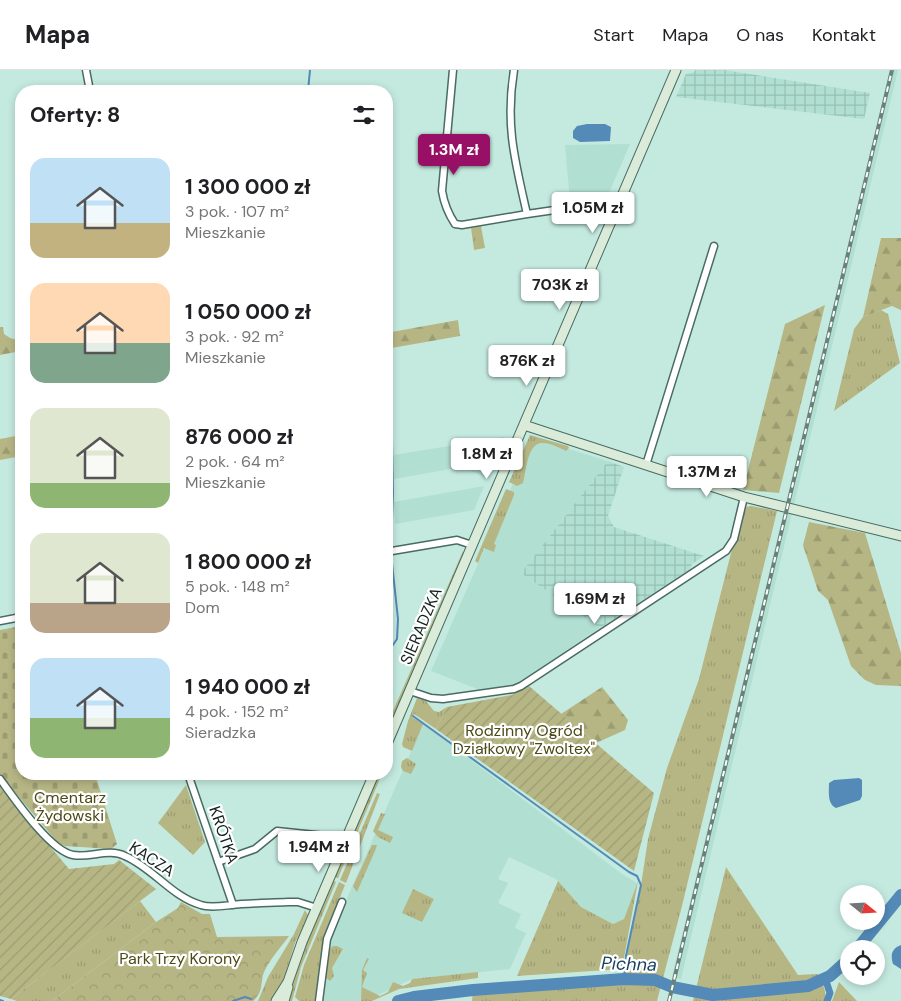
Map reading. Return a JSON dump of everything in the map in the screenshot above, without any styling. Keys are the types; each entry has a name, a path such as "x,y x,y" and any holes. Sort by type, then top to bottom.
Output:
{"main road":[{"name":"SIERADZKA","path":"393,730 676,70"},
{"path":"524,425 744,497 901,536"},
{"path":"276,1001 288,982 371,780"},
{"path":"284,1001 288,982"}],"street":[{"path":"86,70 89,85"},
{"path":"453,70 442,192 443,199 455,224 462,225 610,202 618,206"},
{"path":"514,70 510,104 510,131 527,214"},
{"path":"646,465 714,246"},
{"path":"410,691 443,700 514,689 522,686 726,551 734,539 744,497"},
{"path":"393,551 457,540 472,544"},
{"path":"0,621 15,618"},
{"name":"KACZA","path":"0,779 35,824 56,846 65,852 73,855 114,853 123,855 145,868 178,893 199,904 212,906 298,902 317,908"},
{"name":"KRÓTKA","path":"190,780 233,905"},
{"path":"218,862 255,849 276,831 335,837 345,841"},
{"path":"319,1001 327,939 342,902"}],"shaded area":[{"path":"695,70 724,70 870,93 864,119 676,97 686,74"},
{"path":"890,70 898,70 794,505 786,503"},
{"path":"630,144 609,193 604,196 570,201 565,145"},
{"path":"504,437 487,478 462,467 394,479 394,455"},
{"path":"533,438 608,461 521,573 600,628 514,685 480,690 431,671"},
{"path":"608,461 624,467 608,516 614,527 704,556 692,564 690,569 600,628 521,573"},
{"path":"484,486 474,510 395,524 394,502"},
{"path":"784,511 792,513 681,979 672,977"},
{"path":"423,724 622,874 637,883 624,919 613,924 581,907 556,879 509,857 498,879 508,883 498,903 521,914 515,928 526,933 510,969 412,979 365,1001 323,1001 331,935"}],"green space":[{"path":"481,226 485,248 474,250 471,228"},
{"path":"881,238 901,238 901,310 892,306 863,317"},
{"path":"825,305 779,493 743,490 785,324"},
{"path":"881,310 888,314 900,363 834,411 854,329 863,317"},
{"path":"458,320 460,336 393,348 393,332"},
{"path":"0,327 3,327 4,334 15,339 15,352 0,355"},
{"path":"530,435 568,446 569,448 566,451 549,444 538,444 530,453 523,483 517,486 509,482"},
{"path":"15,436 15,457 0,460 0,439"},
{"path":"506,489 514,492 514,495 494,544 496,545 494,552 484,548 478,563 475,561"},
{"path":"751,506 777,511 682,906 657,1001 472,1001 473,990 624,978 626,956 641,885 648,839 667,768 699,679 732,549 746,507"},
{"path":"809,522 865,533 901,653 901,686 876,685 865,680 851,666 828,600 818,591 803,545"},
{"path":"463,551 463,557 393,721 393,711"},
{"name":"Cmentarz Żydowski","path":"15,627 15,780 97,780 117,844 111,849 65,846 58,843 0,775 0,630"},
{"name":"Rodzinny Ogród Działkowy \"Zwoltex\"","path":"529,686 654,793 634,871 436,729 447,707 512,695"},
{"path":"602,687 628,720 625,730 596,743 561,714"},
{"path":"417,698 426,701 434,711 439,712 447,707 436,729 414,714 412,717 423,724 412,751 403,747 402,744"},
{"path":"407,758 416,764 411,774 403,771 401,767 402,761"},
{"path":"376,780 379,780 338,878 335,877"},
{"path":"186,785 205,842 193,855 158,823"},
{"path":"0,787 69,869 114,864 119,860 156,889 11,999 0,996"},
{"path":"377,793 380,794 346,883 340,880"},
{"path":"381,813 385,814 378,830 393,837 390,843 378,837 373,831"},
{"path":"372,845 377,845 357,892 353,886"},
{"path":"726,867 798,975 818,974 825,991 824,1001 693,1001"},
{"path":"334,881 336,882 301,967 292,1001 287,1001 304,950"},
{"path":"558,881 581,907 613,924 624,919 638,881 622,969 517,976"},
{"path":"339,882 345,885 323,940 315,1001 299,1001 295,997 304,965"},
{"path":"413,889 434,899 422,922 402,913"},
{"path":"140,901 156,922 52,1001 17,1001 11,999"},
{"name":"Park Trzy Korony","path":"181,902 202,914 210,914 217,937 289,936 266,967 259,994 253,1001 52,1001 156,922 178,908"},
{"path":"305,910 308,915 295,943 285,976 274,1001 258,1001 268,977 294,934"},
{"path":"333,946 343,949 332,968 334,976 330,981 325,977 328,951"},
{"path":"367,958 369,959 363,970 367,973 362,987 380,996 388,992 393,982 403,986 410,983 412,979 478,972 478,978 399,989 372,1001 361,1001 362,970"},
{"path":"839,982 857,1001 832,1001"}],"water":[{"path":"605,124 611,127 610,141 580,142 573,138 573,131 577,126"},
{"path":"859,778 862,780 862,796 860,800 836,808 831,804 829,783 834,780"},
{"path":"901,945 901,969 893,964 892,958 894,950"}],"waterway":[{"path":"309,85 310,70"},
{"path":"393,573 398,619 397,639 393,645"},
{"path":"413,716 637,876 641,885 626,956 624,979"},
{"name":"Pichna","path":"864,940 901,895"},
{"name":"Pichna","path":"398,1001 414,997 473,990 624,979 655,980 672,987 713,995 808,986 830,976 840,967"},
{"path":"825,978 830,993 827,1001"},
{"name":"Pichna","path":"233,1001 245,997 251,999"}],"railway":[{"path":"669,1001 892,70"}]}
